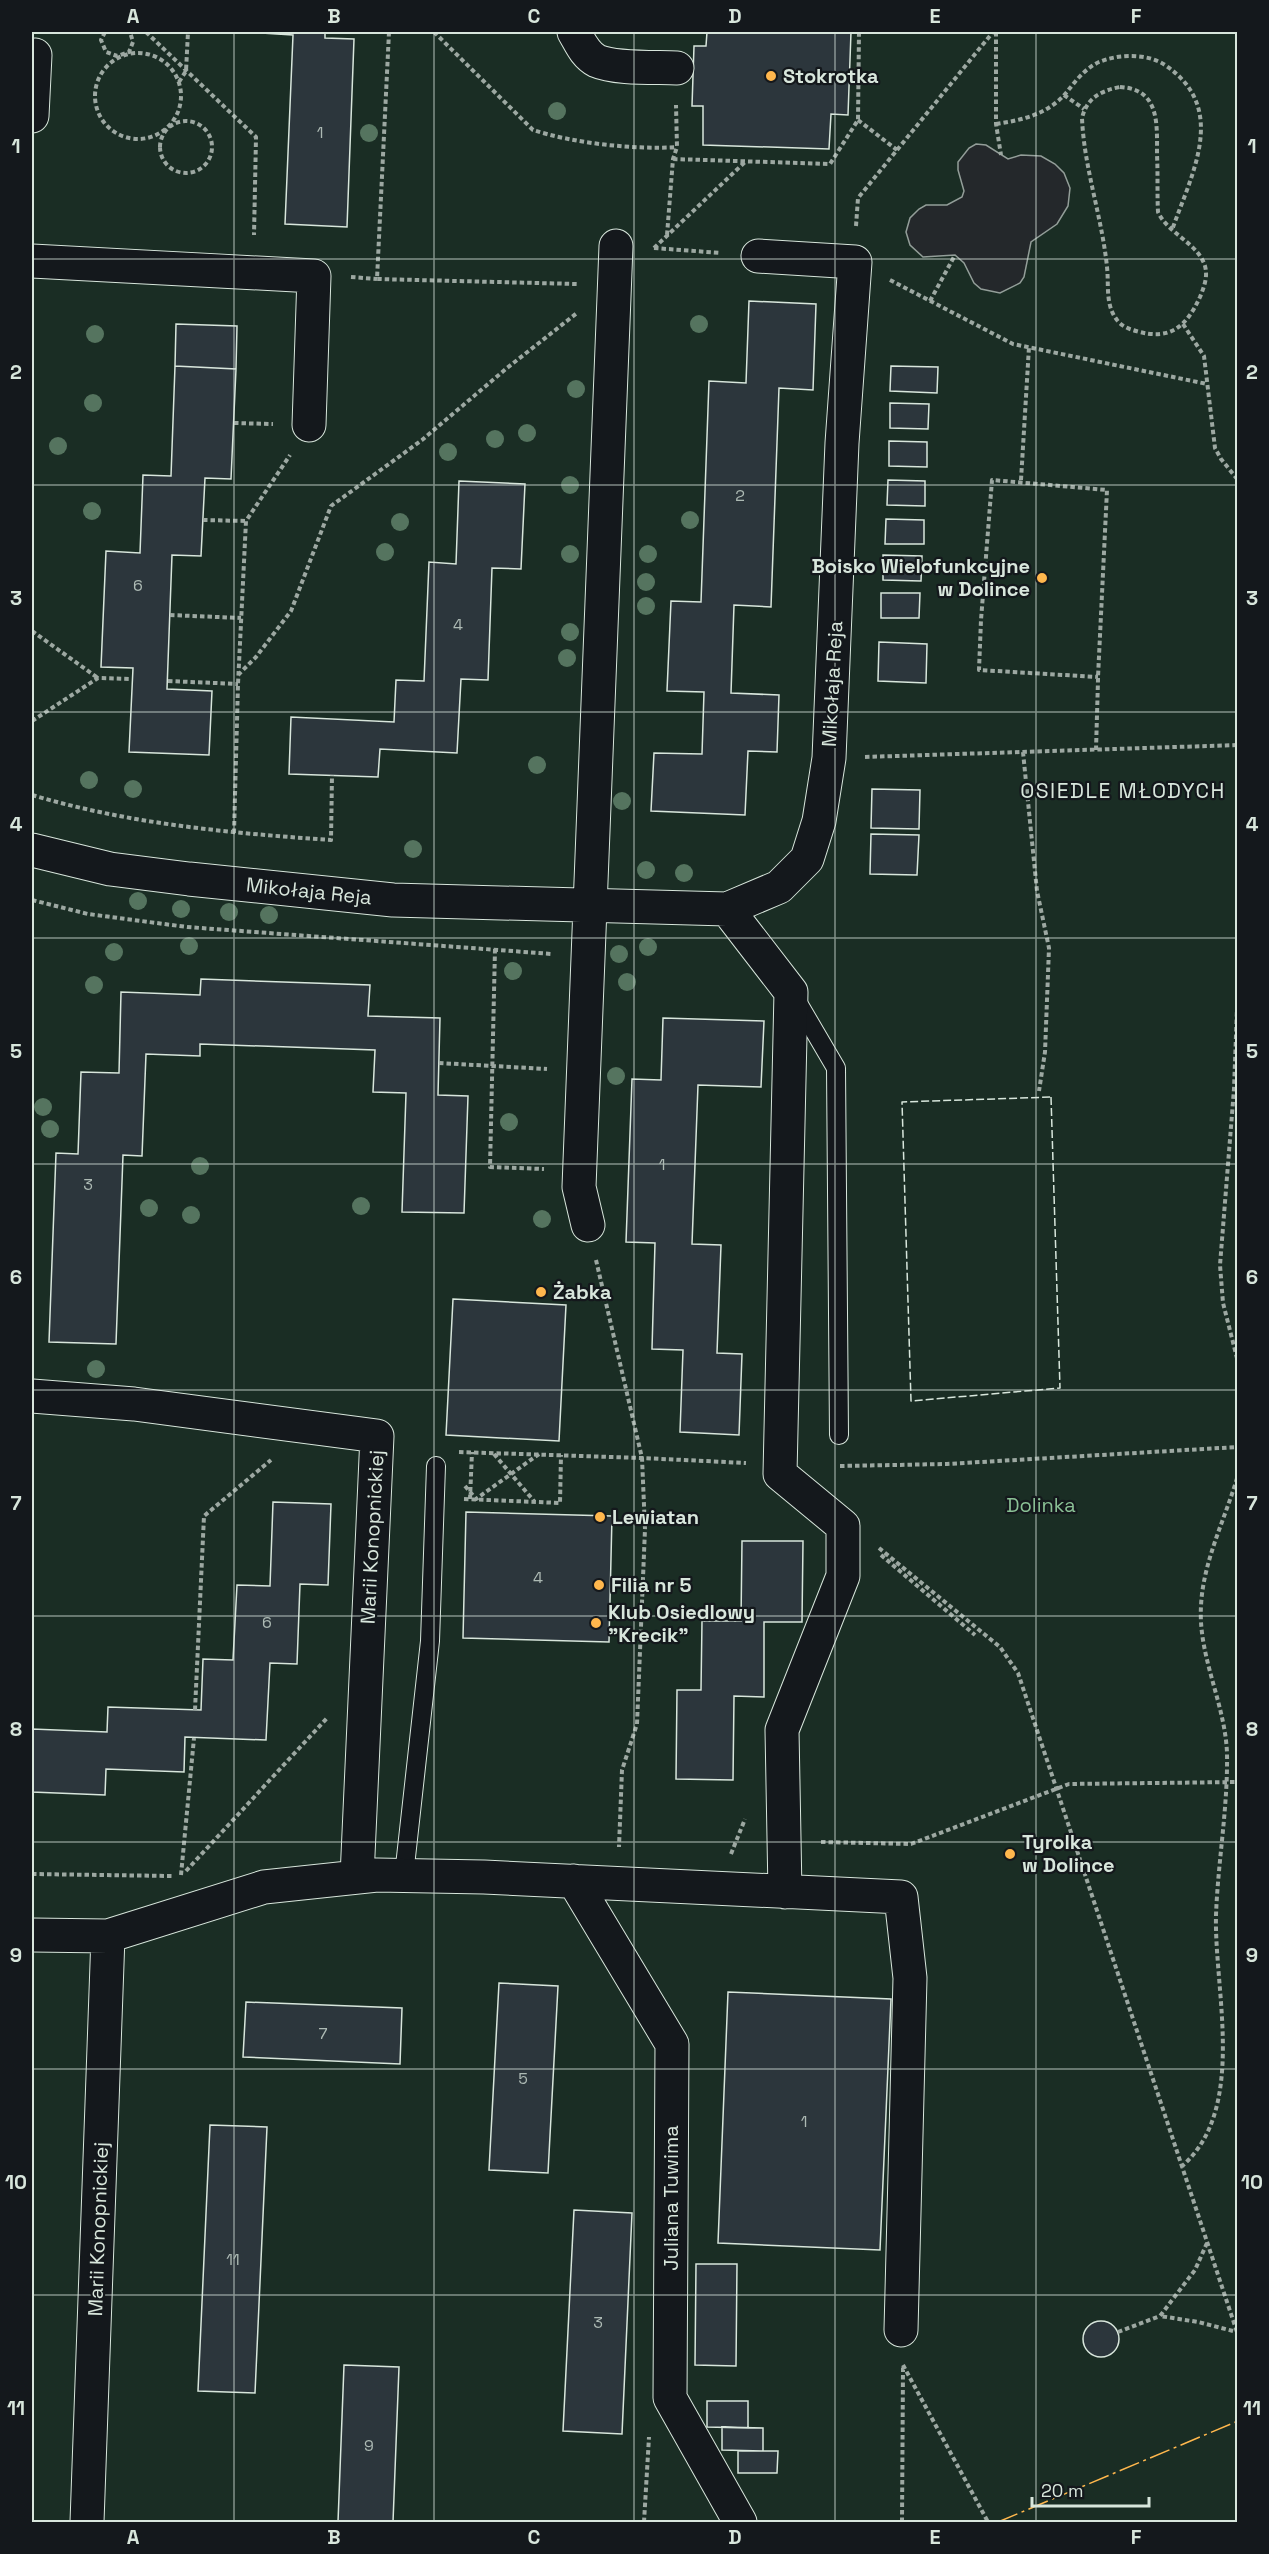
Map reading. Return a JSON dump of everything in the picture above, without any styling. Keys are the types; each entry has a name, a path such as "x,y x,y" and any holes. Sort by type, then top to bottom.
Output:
{"street":[{"path":"574,32 584,50 598,61 626,66 677,68"},
{"path":"32,116 35,55"},
{"path":"588,1225 579,1187 616,246"},
{"path":"758,256 855,262"},
{"path":"32,261 314,276 309,425"},
{"name":"Mikołaja Reja","path":"32,850 110,869 393,900 727,909 779,887 807,859 819,821 829,758 842,443 855,262"},
{"path":"727,909 791,992 780,1474 843,1526 843,1576 782,1730 785,1892"},
{"name":"Marii Konopnickiej","path":"32,1396 134,1404 377,1436 357,1877"},
{"path":"32,1935 108,1936 264,1887 357,1877 404,1875 574,1881 901,1897 910,1978 901,2330"},
{"name":"Juliana Tuwima","path":"574,1881 672,2044 670,2398 740,2523"},
{"name":"Marii Konopnickiej","path":"87,2523 108,1936"}],"lane":[{"path":"791,992 836,1068 839,1435"},
{"path":"404,1875 430,1641 436,1498 442,1459"}],"path":[{"path":"105,32 101,40 106,52 117,56 129,52 134,40 130,32"},
{"path":"146,32 256,137 254,243"},
{"path":"179,82 186,71 188,32"},
{"path":"389,32 377,279 614,285"},
{"path":"434,32 533,130 553,137 651,149 676,147"},
{"path":"673,159 830,164 858,120 859,32"},
{"path":"995,32 996,124 1001,155"},
{"path":"995,32 858,198 855,262 1013,344 1207,384"},
{"path":"163,131 159,146 166,166 186,174 205,166 213,147 206,127 186,119 145,140 128,139 118,135 100,118 95,103 96,84 109,63 123,55 138,52 155,56 169,66 179,82 182,97 180,108 170,126"},
{"path":"996,124 1018,121 1042,112 1064,95 1084,72 1110,58 1137,57 1161,63 1184,81 1198,105 1202,133 1197,159 1172,230"},
{"path":"1120,87 1139,91 1152,106 1157,124 1158,212 1172,230 1196,252 1206,269 1203,290 1193,311 1183,324 1172,332 1151,334 1122,325 1112,312 1108,292 1107,267 1083,129 1084,109 1099,93 1120,87"},
{"path":"1064,95 1084,109"},
{"path":"667,236 676,147 676,106"},
{"path":"858,120 897,150"},
{"path":"238,675 256,657 291,611 331,506 422,440 507,368 614,285 745,162"},
{"path":"653,248 710,252"},
{"path":"930,301 955,255"},
{"path":"1183,324 1204,356 1215,448 1238,480"},
{"path":"1021,480 1029,347"},
{"path":"234,834 238,675 246,521 309,425"},
{"path":"1096,750 1107,490 1021,480 992,480 979,670 1098,677"},
{"path":"203,520 246,521"},
{"path":"170,615 241,618"},
{"path":"32,631 98,678 131,679"},
{"path":"32,721 98,678"},
{"path":"168,681 238,684"},
{"path":"829,758 1238,745"},
{"path":"1023,752 1037,891 1049,948 1045,1052 1039,1091"},
{"path":"32,795 86,811 234,834 331,840 332,775"},
{"path":"32,900 88,914 187,927 587,956"},
{"path":"495,949 490,1167 512,1168"},
{"path":"1238,982 1234,1089 1220,1265 1223,1303 1238,1362"},
{"path":"439,1063 515,1067"},
{"path":"588,1225 642,1458 645,1529 637,1724 622,1770 618,1884"},
{"path":"195,1710 204,1516 309,1427"},
{"path":"860,1467 1087,1457 1238,1447"},
{"path":"442,1459 472,1452 710,1462"},
{"path":"470,1499 472,1452"},
{"path":"494,1453 534,1501"},
{"path":"476,1499 540,1454"},
{"path":"436,1498 560,1503 561,1455"},
{"path":"1181,2167 1192,2158 1206,2135 1220,2083 1223,2049 1216,1932 1227,1751 1212,1684 1201,1607 1206,1576 1238,1475"},
{"path":"872,1542 1000,1647 1014,1665 1237,2334"},
{"path":"885,1559 975,1635"},
{"path":"194,1738 181,1876 330,1714 364,1716"},
{"path":"784,1841 911,1844 1069,1784 1238,1782"},
{"path":"1160,2316 1195,2270 1208,2242"},
{"path":"1118,2332 1160,2316 1198,2322 1237,2334"},
{"path":"902,2523 903,2364 988,2523"},
{"path":"644,2523 649,2427"}],"green space":[{"name":"Dolinka","path":"32,32 1237,32 1237,2522 32,2522"}],"shaded area":[{"path":"976,144 986,145 1008,159 1021,155 1041,156 1055,164 1064,173 1070,188 1068,206 1057,224 1031,242 1024,277 1020,283 1000,293 981,289 974,283 964,263 955,255 923,257 910,245 906,232 910,218 919,209 926,205 947,205 962,197 964,191 958,162 969,148"}],"building":[{"path":"262,32 325,32 325,38 354,39 347,227 285,224 293,35"},
{"name":"Stokrotka","path":"707,32 851,32 848,115 831,114 829,149 703,145 703,106 692,106 694,46 706,46"},
{"path":"749,301 816,304 813,390 779,388 771,607 734,605 731,693 779,695 777,752 748,751 745,815 651,811 654,753 702,754 704,692 667,691 671,601 701,602 709,381 746,383"},
{"path":"176,324 237,326 236,369 175,366"},
{"path":"175,366 236,369 231,479 205,478 201,556 172,555 167,689 212,691 209,755 129,752 133,668 101,667 106,551 140,553 143,475 171,476"},
{"path":"891,366 938,367 937,393 890,391"},
{"path":"890,403 929,404 928,429 890,428"},
{"path":"889,441 927,442 927,467 889,466"},
{"path":"888,480 925,481 925,506 887,505"},
{"path":"459,481 525,484 521,569 492,568 488,680 461,679 457,753 380,749 378,777 289,774 291,717 394,722 396,680 424,681 429,562 456,564"},
{"path":"886,519 924,520 924,544 885,544"},
{"path":"883,555 922,556 921,581 883,580"},
{"path":"881,593 920,593 919,618 881,618"},
{"path":"879,642 927,644 926,683 878,681"},
{"path":"872,789 920,790 919,829 871,828"},
{"path":"871,834 919,835 917,875 870,874"},
{"path":"201,979 370,985 368,1016 440,1018 438,1095 468,1096 464,1213 402,1212 406,1093 373,1092 375,1050 200,1044 200,1056 146,1054 142,1156 123,1155 116,1344 49,1342 56,1153 78,1154 81,1072 119,1073 121,992 200,995"},
{"path":"663,1018 764,1021 761,1087 698,1085 692,1244 721,1245 717,1353 742,1354 739,1435 680,1432 683,1350 652,1349 655,1243 626,1242 632,1079 661,1080"},
{"path":"453,1299 566,1305 559,1441 446,1435"},
{"path":"273,1502 331,1504 328,1585 300,1584 297,1664 270,1663 266,1740 185,1737 184,1772 106,1769 105,1795 32,1792 32,1729 107,1732 108,1707 201,1710 203,1659 233,1660 237,1585 270,1586"},
{"path":"466,1512 612,1516 609,1642 463,1638"},
{"path":"742,1541 803,1541 802,1622 764,1622 764,1697 734,1696 733,1780 676,1779 677,1690 701,1690 702,1621 741,1621"},
{"path":"499,1983 558,1986 548,2173 489,2170"},
{"path":"728,1992 891,1999 880,2250 718,2243"},
{"path":"246,2002 402,2008 400,2064 243,2057"},
{"path":"210,2125 267,2127 255,2393 198,2391"},
{"path":"574,2210 632,2213 622,2434 563,2431"},
{"path":"696,2264 737,2264 736,2366 695,2365"},
{"path":"1101,2321 1114,2326 1119,2339 1114,2352 1101,2357 1088,2352 1083,2339 1088,2326"},
{"path":"344,2365 399,2367 393,2522 338,2522"},
{"path":"707,2401 748,2401 748,2428 707,2427"},
{"path":"722,2427 763,2428 763,2451 722,2450"},
{"path":"738,2451 778,2451 777,2473 738,2473"}],"fence":[{"path":"1051,1097 1060,1388 911,1401 902,1102 1051,1097"}],"power":[{"path":"998,2522 1238,2421"}],"place":[{"name":"Stokrotka","path":"771,76"},
{"name":"Boisko Wielofunkcyjne w Dolince","path":"1042,578"},
{"name":"Żabka","path":"541,1292"},
{"name":"Lewiatan","path":"600,1517"},
{"name":"Filia nr 5","path":"599,1585"},
{"name":"Klub Osiedlowy \"Krecik\"","path":"596,1623"},
{"name":"Tyrolka w Dolince","path":"1010,1854"}],"district":[{"name":"OSIEDLE MŁODYCH","path":"1123,790"}]}
